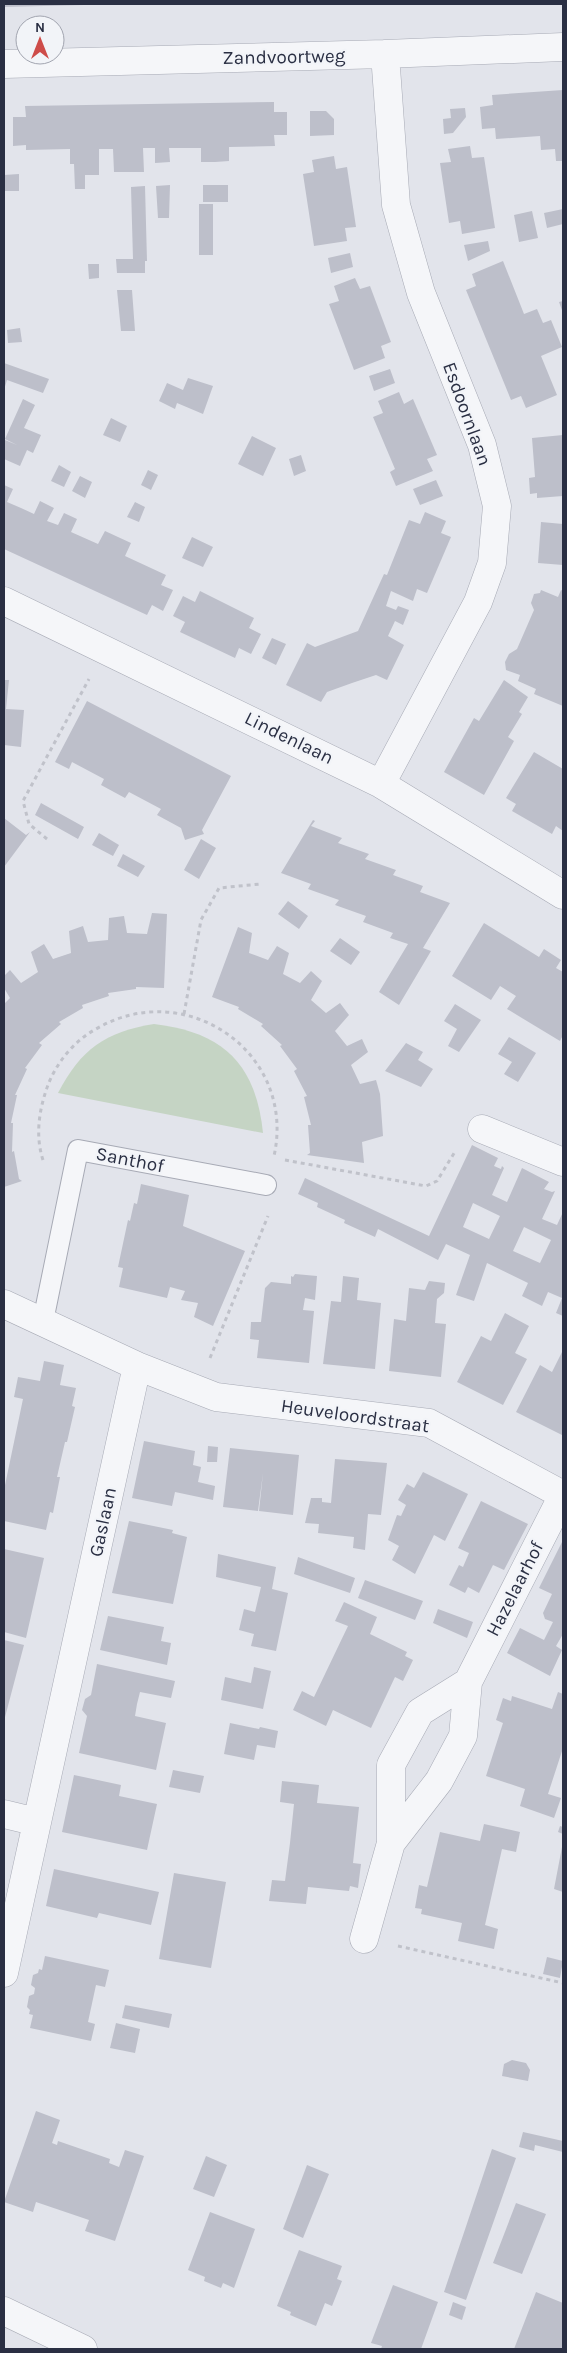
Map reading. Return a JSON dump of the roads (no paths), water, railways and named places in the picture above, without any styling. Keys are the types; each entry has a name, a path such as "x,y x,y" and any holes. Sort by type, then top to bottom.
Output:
{"street":[{"name":"Zandvoortweg","path":"4,64 385,54 563,47"},
{"name":"Esdoornlaan","path":"380,784 478,602 492,563 497,506 482,445 420,293 396,206 385,54"},
{"name":"Lindenlaan","path":"4,601 380,784 563,895"},
{"path":"482,1128 563,1162"},
{"path":"4,1304 138,1366"},
{"name":"Heuveloordstraat","path":"138,1366 216,1397 428,1423 563,1495"},
{"name":"Gaslaan","path":"4,1973 138,1366"},
{"name":"Hazelaarhof","path":"391,1843 439,1781 463,1736 468,1682 563,1495"},
{"name":"Hazelaarhof","path":"364,1939 391,1843 391,1765 420,1712 468,1682"},
{"path":"4,1814 37,1822"},
{"path":"4,2311 83,2349"}],"lane":[{"name":"Santhof","path":"43,1321 78,1150 266,1185"}]}
